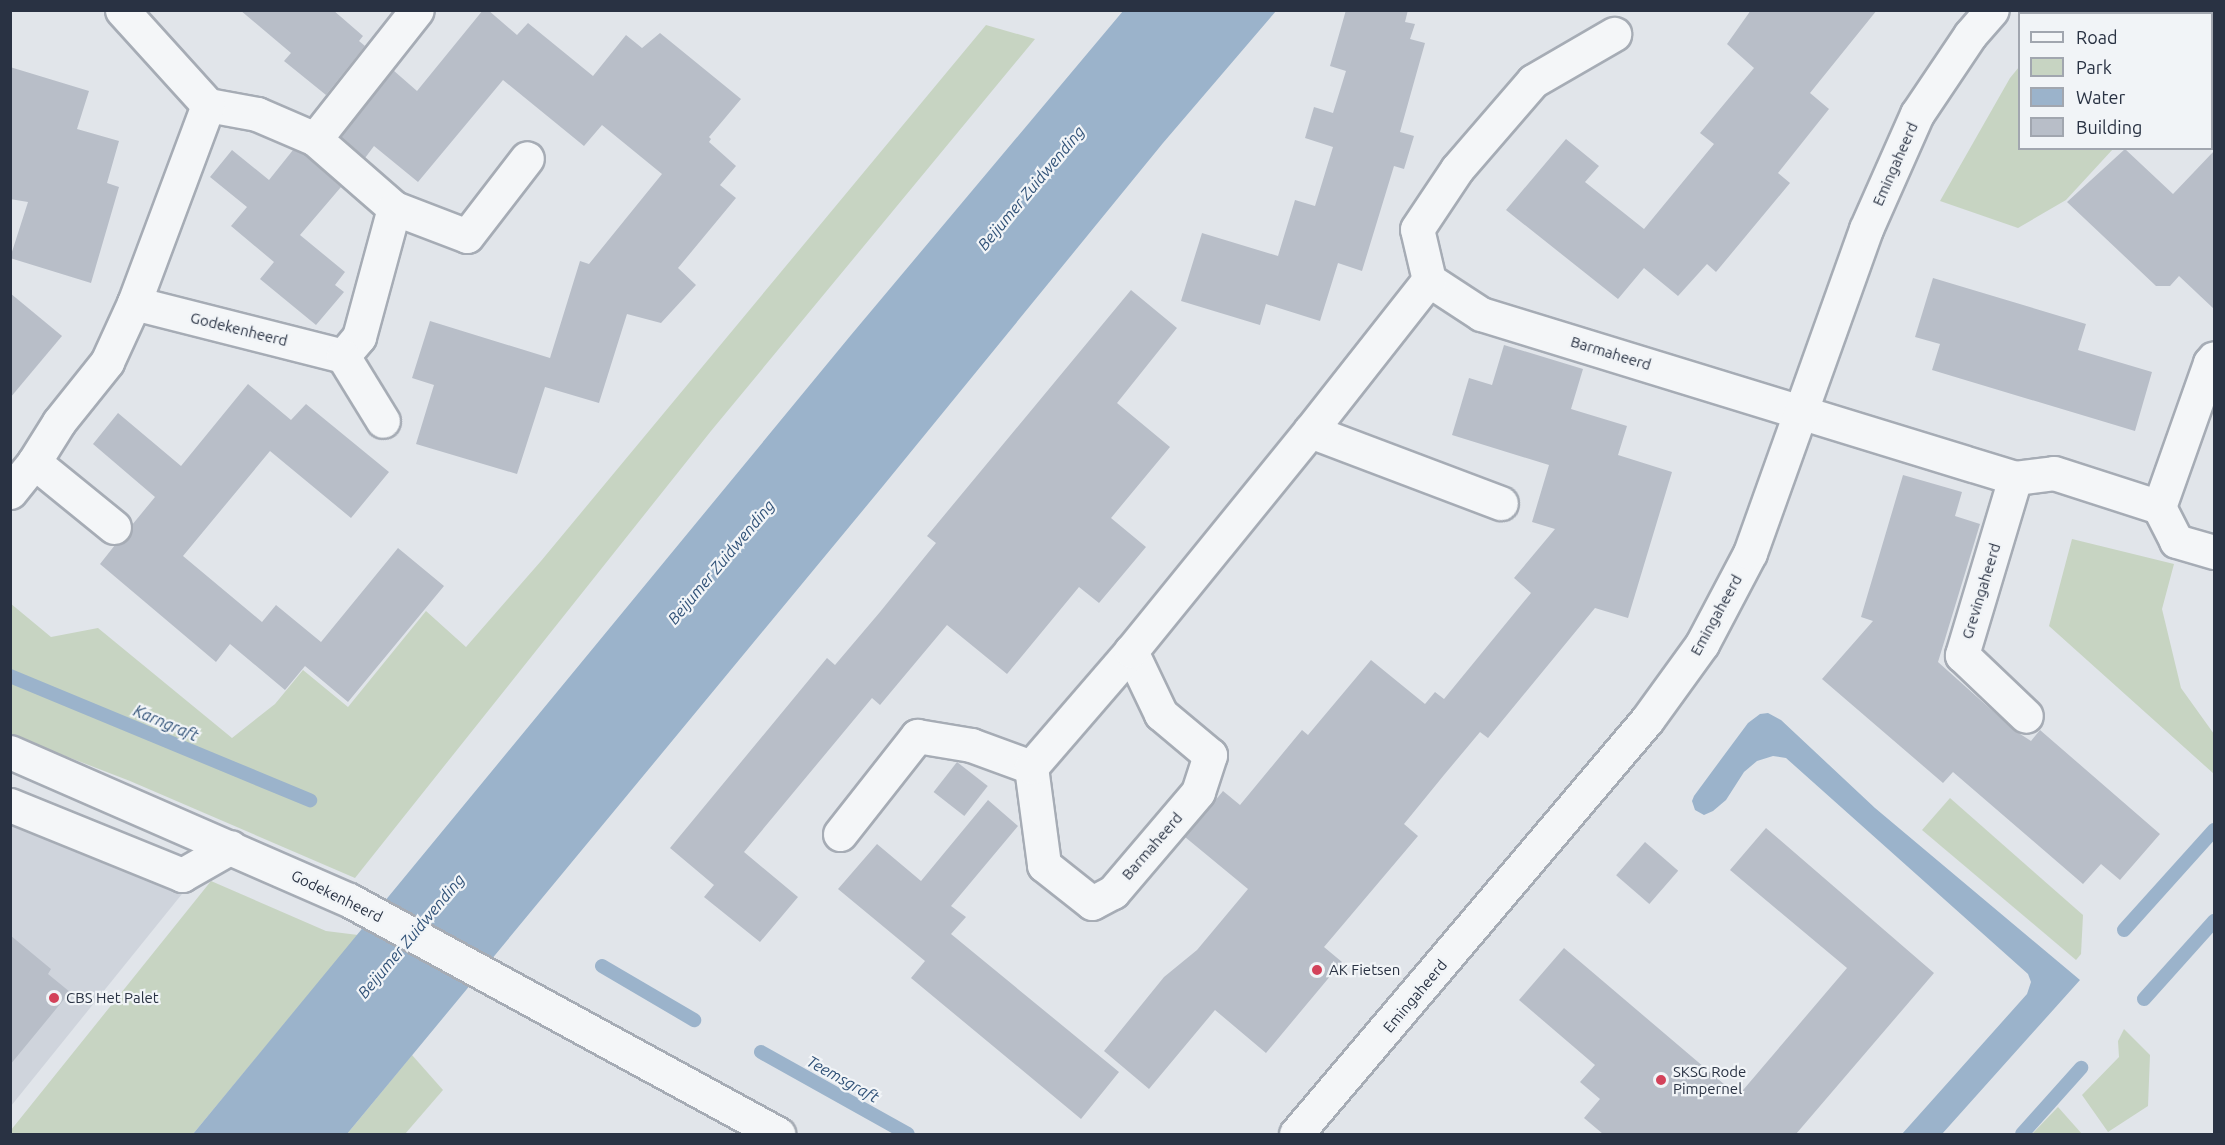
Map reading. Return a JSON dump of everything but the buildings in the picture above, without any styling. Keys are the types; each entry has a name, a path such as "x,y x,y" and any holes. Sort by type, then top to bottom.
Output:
{"street":[{"path":"122,10 208,105 257,114 315,139 394,208 467,236 527,158"},
{"path":"315,139 417,10"},
{"name":"Emingaheerd","path":"1296,1134 1647,720 1702,644 1750,553 1866,229 1917,114 1970,35 1992,10"},
{"path":"840,834 917,736 971,745 1030,767 1131,651 1429,280 1417,229 1456,169 1533,81 1614,34"},
{"path":"10,492 34,462 59,422 107,362 134,303 208,105"},
{"path":"382,421 343,356 359,338 394,208"},
{"name":"Barmaheerd","path":"1429,280 1481,314 1800,410"},
{"name":"Godekenheerd","path":"134,303 343,356"},
{"path":"2159,507 2210,363 2214,358"},
{"path":"1800,410 2015,478 2054,473 2159,507 2176,541 2214,552"},
{"path":"1310,431 1501,503"},
{"path":"34,462 114,526"},
{"name":"Grevingaheerd","path":"2015,478 1962,655 2026,716"},
{"name":"Barmaheerd","path":"1030,767 1044,865 1092,903 1113,892 1198,792 1210,755 1161,714 1131,651"},
{"name":"Godekenheerd","path":"10,752 350,900 778,1134"},
{"path":"10,806 182,875 231,847"}],"shaded area":[{"name":"CBS Het Palet","path":"11,818 186,889 11,1106"}],"green space":[{"path":"2071,10 2169,10 2169,12 2071,12"},
{"path":"986,25 1035,39 711,431 355,878 130,781 11,735 10,603 51,637 98,628 232,738 275,704 303,670 348,707 426,611 466,647 541,561"},
{"path":"2018,68 2018,150 2112,150 2066,200 2018,228 1940,201 2010,78"},
{"path":"2072,539 2174,564 2162,609 2181,688 2214,734 2214,774 2049,626"},
{"path":"1950,798 2083,915 2081,954 2076,960 1922,830"},
{"path":"211,881 326,931 358,935 193,1134 11,1134 11,1130"},
{"path":"2124,1029 2150,1055 2148,1106 2108,1132 2082,1095 2119,1057 2118,1041"},
{"path":"412,1055 443,1090 405,1134 347,1134"},
{"path":"2058,1107 2082,1134 2032,1134"}],"water":[{"name":"Beijumer Zuidwending","path":"1123,11 1276,11 1163,143 883,486 347,1134 193,1134 851,335"},
{"path":"1768,713 1781,720 1875,808 2080,980 1942,1134 1902,1134 2027,994 2031,982 2028,974 1786,758 1773,756 1757,761 1744,772 1726,800 1713,811 1704,815 1695,810 1692,801 1694,796 1748,723 1760,714"}],"waterway":[{"name":"Karngraft","path":"10,676 310,800"},
{"path":"2124,930 2214,830"},
{"path":"2144,999 2214,921"},
{"name":"Teemsgraft","path":"602,966 694,1020"},
{"name":"Teemsgraft","path":"761,1052 908,1134"},
{"path":"2022,1134 2081,1068"}],"place":[{"name":"AK Fietsen","path":"1317,970"},
{"name":"CBS Het Palet","path":"54,998"},
{"name":"SKSG Rode Pimpernel","path":"1661,1080"}]}
